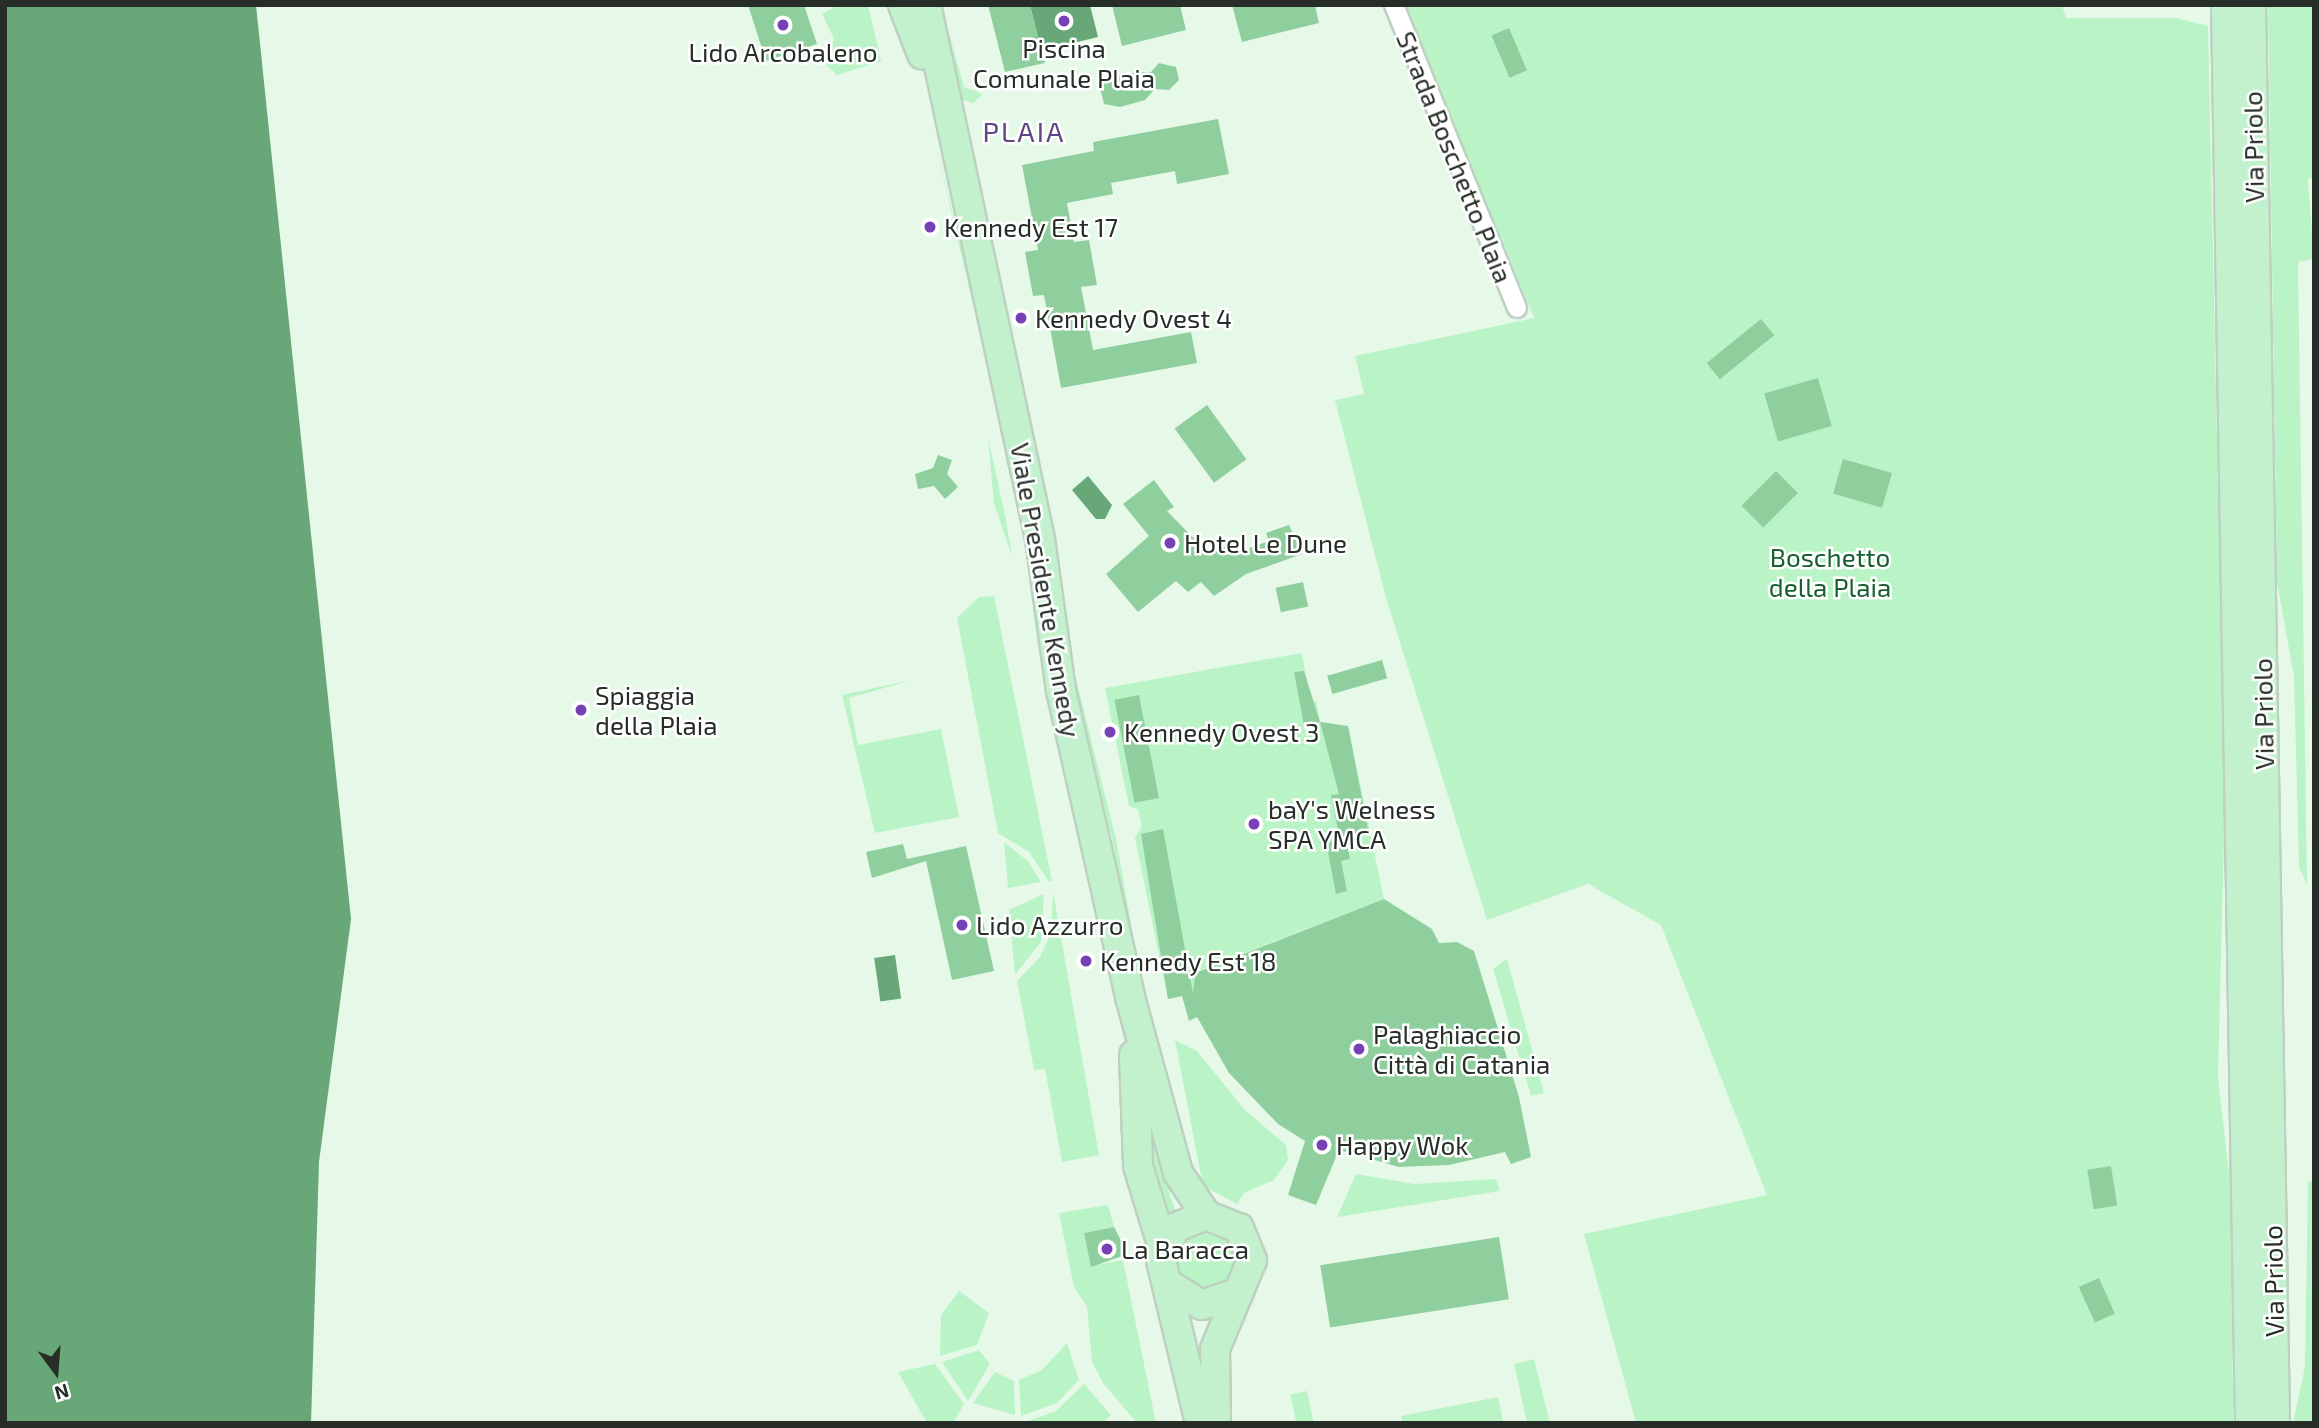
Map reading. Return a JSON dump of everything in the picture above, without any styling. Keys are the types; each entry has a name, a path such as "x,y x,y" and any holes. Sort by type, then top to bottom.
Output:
{"main road":[{"path":"903,5 960,184"},
{"path":"926,5 960,184"},
{"name":"Via Priolo","path":"2226,5 2250,1423"},
{"name":"Via Priolo","path":"2252,5 2275,1423"},
{"name":"Viale Presidente Kennedy","path":"960,184 1023,459 1060,690 1130,997"},
{"path":"1130,997 1178,1173 1206,1215"},
{"path":"1130,997 1138,1166 1163,1248 1168,1284 1199,1423"},
{"path":"1163,1248 1179,1224 1206,1215 1234,1224 1248,1242 1251,1272 1239,1292 1215,1349 1216,1423"},
{"path":"1168,1284 1202,1305 1239,1292"}],"street":[{"name":"Strada Boschetto Plaia","path":"1394,5 1517,308"}],"green space":[{"path":"837,5 868,5 881,61 837,75 822,61 834,39 822,14"},
{"path":"934,5 941,5 964,87 983,94 973,103 956,98"},
{"name":"Boschetto della Plaia","path":"1405,5 2062,5 2066,18 2176,18 2208,26 2225,799 2218,1077 2232,1199 2233,1423 1636,1423 1584,1234 1767,1195 1661,925 1588,884 1487,920 1386,598 1335,400 1364,394 1355,356 1534,318"},
{"path":"2268,5 2314,5 2314,178 2308,179 2314,259 2298,262 2307,884 2299,867 2294,677 2277,582"},
{"path":"931,124 1018,483 1049,684 1038,648 1022,517"},
{"path":"969,153 1055,532 1067,643 1116,839 1158,1075 1112,839 1082,729"},
{"path":"988,437 1006,520 1012,556 994,504"},
{"path":"994,596 1052,881 1049,882 1029,852 998,833 957,618 979,597"},
{"name":"baY's Welness SPA YMCA","path":"1302,653 1310,702 1316,701 1320,722 1348,726 1384,899 1195,972 1193,993 1168,999 1135,838 1142,826 1138,810 1129,806 1105,688"},
{"path":"912,680 849,698 858,745 941,729 959,817 875,833 842,695"},
{"path":"1004,842 1028,861 1041,882 1008,888"},
{"path":"1053,891 1099,1155 1062,1162 1045,1069 1034,1070 1017,981 1040,957 1051,933"},
{"path":"1044,894 1041,942 1015,975 1009,910"},
{"path":"1507,959 1544,1093 1531,1096 1493,969"},
{"path":"1175,1040 1197,1051 1245,1110 1286,1145 1288,1160 1274,1180 1244,1193 1237,1204 1203,1186"},
{"path":"1150,1135 1175,1210 1169,1215 1149,1166"},
{"path":"1356,1174 1414,1184 1496,1179 1500,1191 1337,1217"},
{"path":"2314,1181 2314,1423 2293,1423 2305,1367 2308,1182"},
{"path":"1108,1205 1114,1227 1084,1233 1091,1266 1123,1260 1156,1423 1137,1423 1103,1383 1092,1362 1087,1307 1074,1287 1059,1213"},
{"path":"1206,1229 1228,1238 1237,1260 1228,1282 1206,1291 1184,1282 1175,1260 1184,1238"},
{"path":"959,1291 989,1313 977,1345 940,1356 941,1315"},
{"path":"1067,1343 1079,1380 1057,1403 1021,1416 1019,1380 1042,1370"},
{"path":"979,1350 990,1364 968,1401 942,1362"},
{"path":"1534,1359 1550,1423 1527,1423 1514,1364"},
{"path":"935,1364 964,1404 953,1423 927,1423 898,1372"},
{"path":"995,1372 1014,1381 1015,1415 973,1403"},
{"path":"1084,1384 1111,1415 1102,1423 1022,1423 1056,1411"},
{"path":"1307,1391 1314,1423 1296,1423 1290,1395"},
{"path":"1498,1397 1503,1422 1403,1423 1401,1416"}],"shaded area":[{"path":"5,5 256,5 351,919 319,1162 311,1423 5,1423"},
{"name":"Piscina Comunale Plaia","path":"1030,5 1090,5 1098,37 1041,51"},
{"path":"1088,476 1112,505 1105,519 1096,519 1072,490"},
{"path":"895,955 901,999 880,1001 874,958"}],"building":[{"name":"Lido Arcobaleno","path":"748,5 804,5 817,44 766,61"},
{"path":"988,5 1030,5 1045,63 1005,72"},
{"path":"1112,5 1180,5 1186,30 1122,46"},
{"path":"1232,5 1315,5 1319,23 1242,42"},
{"path":"1509,28 1527,70 1509,78 1492,35"},
{"path":"1159,63 1176,67 1179,80 1169,90 1155,89 1145,100 1120,107 1104,104 1099,84 1111,74 1151,72"},
{"path":"1218,119 1229,174 1177,184 1175,171 1111,183 1113,194 1067,203 1074,242 1089,240 1097,285 1081,287 1093,350 1191,332 1197,363 1061,388 1044,295 1033,296 1025,252 1038,250 1022,165 1094,151 1093,142"},
{"path":"1761,319 1774,335 1720,379 1707,363"},
{"path":"1818,378 1832,426 1778,441 1764,393"},
{"path":"1207,405 1246,459 1214,483 1175,429"},
{"path":"938,455 952,460 947,474 958,487 945,499 934,486 918,489 915,474 933,468"},
{"path":"1843,459 1892,473 1882,508 1833,494"},
{"path":"1776,471 1798,493 1763,528 1741,506"},
{"name":"Hotel Le Dune","path":"1154,480 1174,507 1167,511 1211,556 1223,546 1233,554 1269,541 1266,533 1289,525 1302,554 1246,574 1214,596 1201,582 1188,592 1176,581 1138,612 1106,574 1149,536 1123,504"},
{"path":"1303,582 1308,606 1281,612 1276,588"},
{"path":"1382,660 1387,678 1332,694 1327,676"},
{"path":"1304,671 1320,722 1304,725 1294,672"},
{"path":"1139,695 1159,798 1134,803 1114,700"},
{"path":"1320,722 1348,726 1369,834 1346,838 1350,859 1341,861 1347,891 1336,894 1326,842 1340,840 1331,795 1339,794"},
{"name":"Palaghiaccio Città di Catania","path":"1163,829 1193,993 1195,973 1384,899 1432,929 1439,943 1457,942 1474,951 1519,1097 1531,1157 1511,1164 1505,1152 1449,1165 1399,1167 1339,1150 1316,1205 1288,1195 1305,1141 1278,1124 1229,1073 1197,1017 1189,1021 1182,996 1168,999 1141,834"},
{"name":"Lido Azzurro","path":"903,844 907,859 966,846 994,971 952,980 926,861 872,878 866,852"},
{"path":"2111,1166 2117,1206 2094,1209 2087,1170"},
{"name":"La Baracca","path":"1114,1227 1128,1254 1091,1267 1084,1233"},
{"path":"1499,1237 1509,1299 1330,1328 1320,1265"},
{"path":"2099,1278 2115,1314 2095,1323 2079,1287"}],"place":[{"name":"Piscina Comunale Plaia","path":"1064,21"},
{"name":"Lido Arcobaleno","path":"783,25"},
{"name":"Kennedy Est 17","path":"930,227"},
{"name":"Kennedy Ovest 4","path":"1021,318"},
{"name":"Hotel Le Dune","path":"1170,543"},
{"name":"Spiaggia della Plaia","path":"581,710"},
{"name":"Kennedy Ovest 3","path":"1110,732"},
{"name":"baY's Welness SPA YMCA","path":"1254,824"},
{"name":"Lido Azzurro","path":"962,925"},
{"name":"Kennedy Est 18","path":"1086,961"},
{"name":"Palaghiaccio Città di Catania","path":"1359,1049"},
{"name":"Happy Wok","path":"1322,1145"},
{"name":"La Baracca","path":"1107,1249"}],"district":[{"name":"PLAIA","path":"1024,131"}]}
